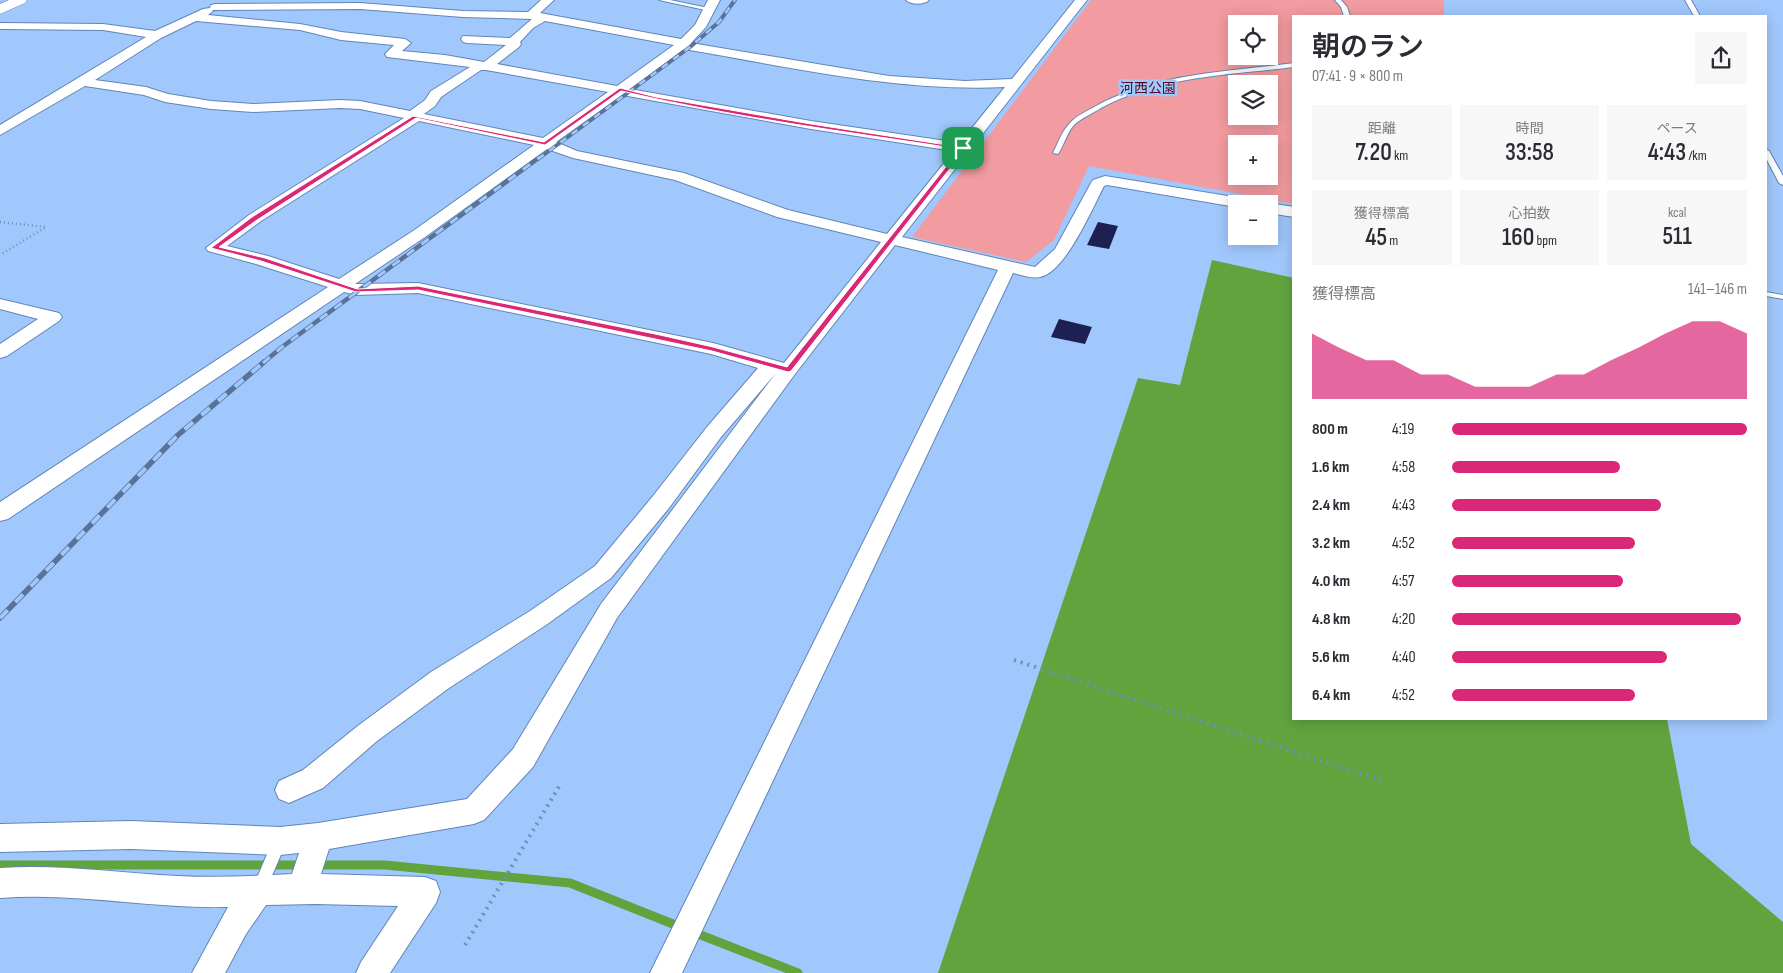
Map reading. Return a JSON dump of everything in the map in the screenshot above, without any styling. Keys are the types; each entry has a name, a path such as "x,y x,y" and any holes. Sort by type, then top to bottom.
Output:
{"main road":[{"path":"0,10 20,0"}],"street":[{"path":"416,10 434,0"},
{"path":"467,39 512,42 529,26 544,0"},
{"path":"912,0 923,0"},
{"path":"289,790 314,779 368,733 440,680 538,618 603,572 661,502 714,432 780,367 890,240 1081,0"},
{"path":"0,130 83,82 157,35 220,3 360,6 536,16 889,80 965,85 1014,83"},
{"path":"1,512 419,234 683,44 700,27 712,4"},
{"path":"195,17 300,27 341,36 406,43 391,54 487,66 811,125 963,148"},
{"path":"0,26 103,27 157,35"},
{"path":"415,117 412,114 430,103 436,94 478,67 487,66 515,44 512,42"},
{"path":"83,82 146,91 165,98 211,105 253,108 340,104 360,105 545,143 572,154 679,176 783,214 1038,273 1062,252 1098,183 1105,180 1228,201"},
{"path":"415,117 254,218 214,248 262,260 339,286 368,291 418,288 646,334 780,367"},
{"path":"1278,209 1292,212"},
{"path":"669,967 1008,267"},
{"path":"0,304 53,317 0,352"},
{"path":"0,838 131,835 279,843 318,839 474,811 523,758 609,611 780,367"},
{"path":"302,887 318,839"},
{"path":"0,883 21,880 71,882 203,893 260,887 425,892 372,973"},
{"path":"208,973 235,923 260,887"}],"lane":[{"path":"662,0 712,4"},
{"path":"1338,0 1344,7 1347,15"},
{"path":"1688,0 1696,15"},
{"path":"1056,153 1071,124 1095,108 1131,91 1148,85 1185,78 1292,65"},
{"path":"1767,153 1783,184"},
{"path":"1767,294 1783,297"},
{"path":"260,887 279,843"}],"path":[{"path":"0,222 46,227 0,255"},
{"path":"1014,660 1383,780"},
{"path":"465,945 560,786"}],"green space":[{"name":"河西公園","path":"1091,0 1444,0 1444,15 1292,15 1292,204 1278,201 1278,195 1245,195 1089,166 1054,240 1026,262 912,237"}],"shaded area":[{"path":"1212,260 1292,278 1292,720 1667,720 1691,844 1783,922 1783,973 938,973 1138,378 1180,385"}],"building":[{"path":"1098,222 1118,226 1109,249 1087,245"},
{"path":"1059,319 1092,327 1085,344 1051,337"}],"waterway":[{"path":"0,865 302,865"},
{"path":"315,865 385,865 570,883 683,928"},
{"path":"693,932 798,973"}],"railway":[{"path":"538,159 690,47 719,22 735,0"},
{"path":"263,363 282,347 540,157"},
{"path":"0,618 178,435 264,362"}],"route":[{"path":"620,90 811,125 963,148 788,370 713,349 418,288 356,290 262,260 214,248 254,218 415,117 545,143 620,90"}]}
